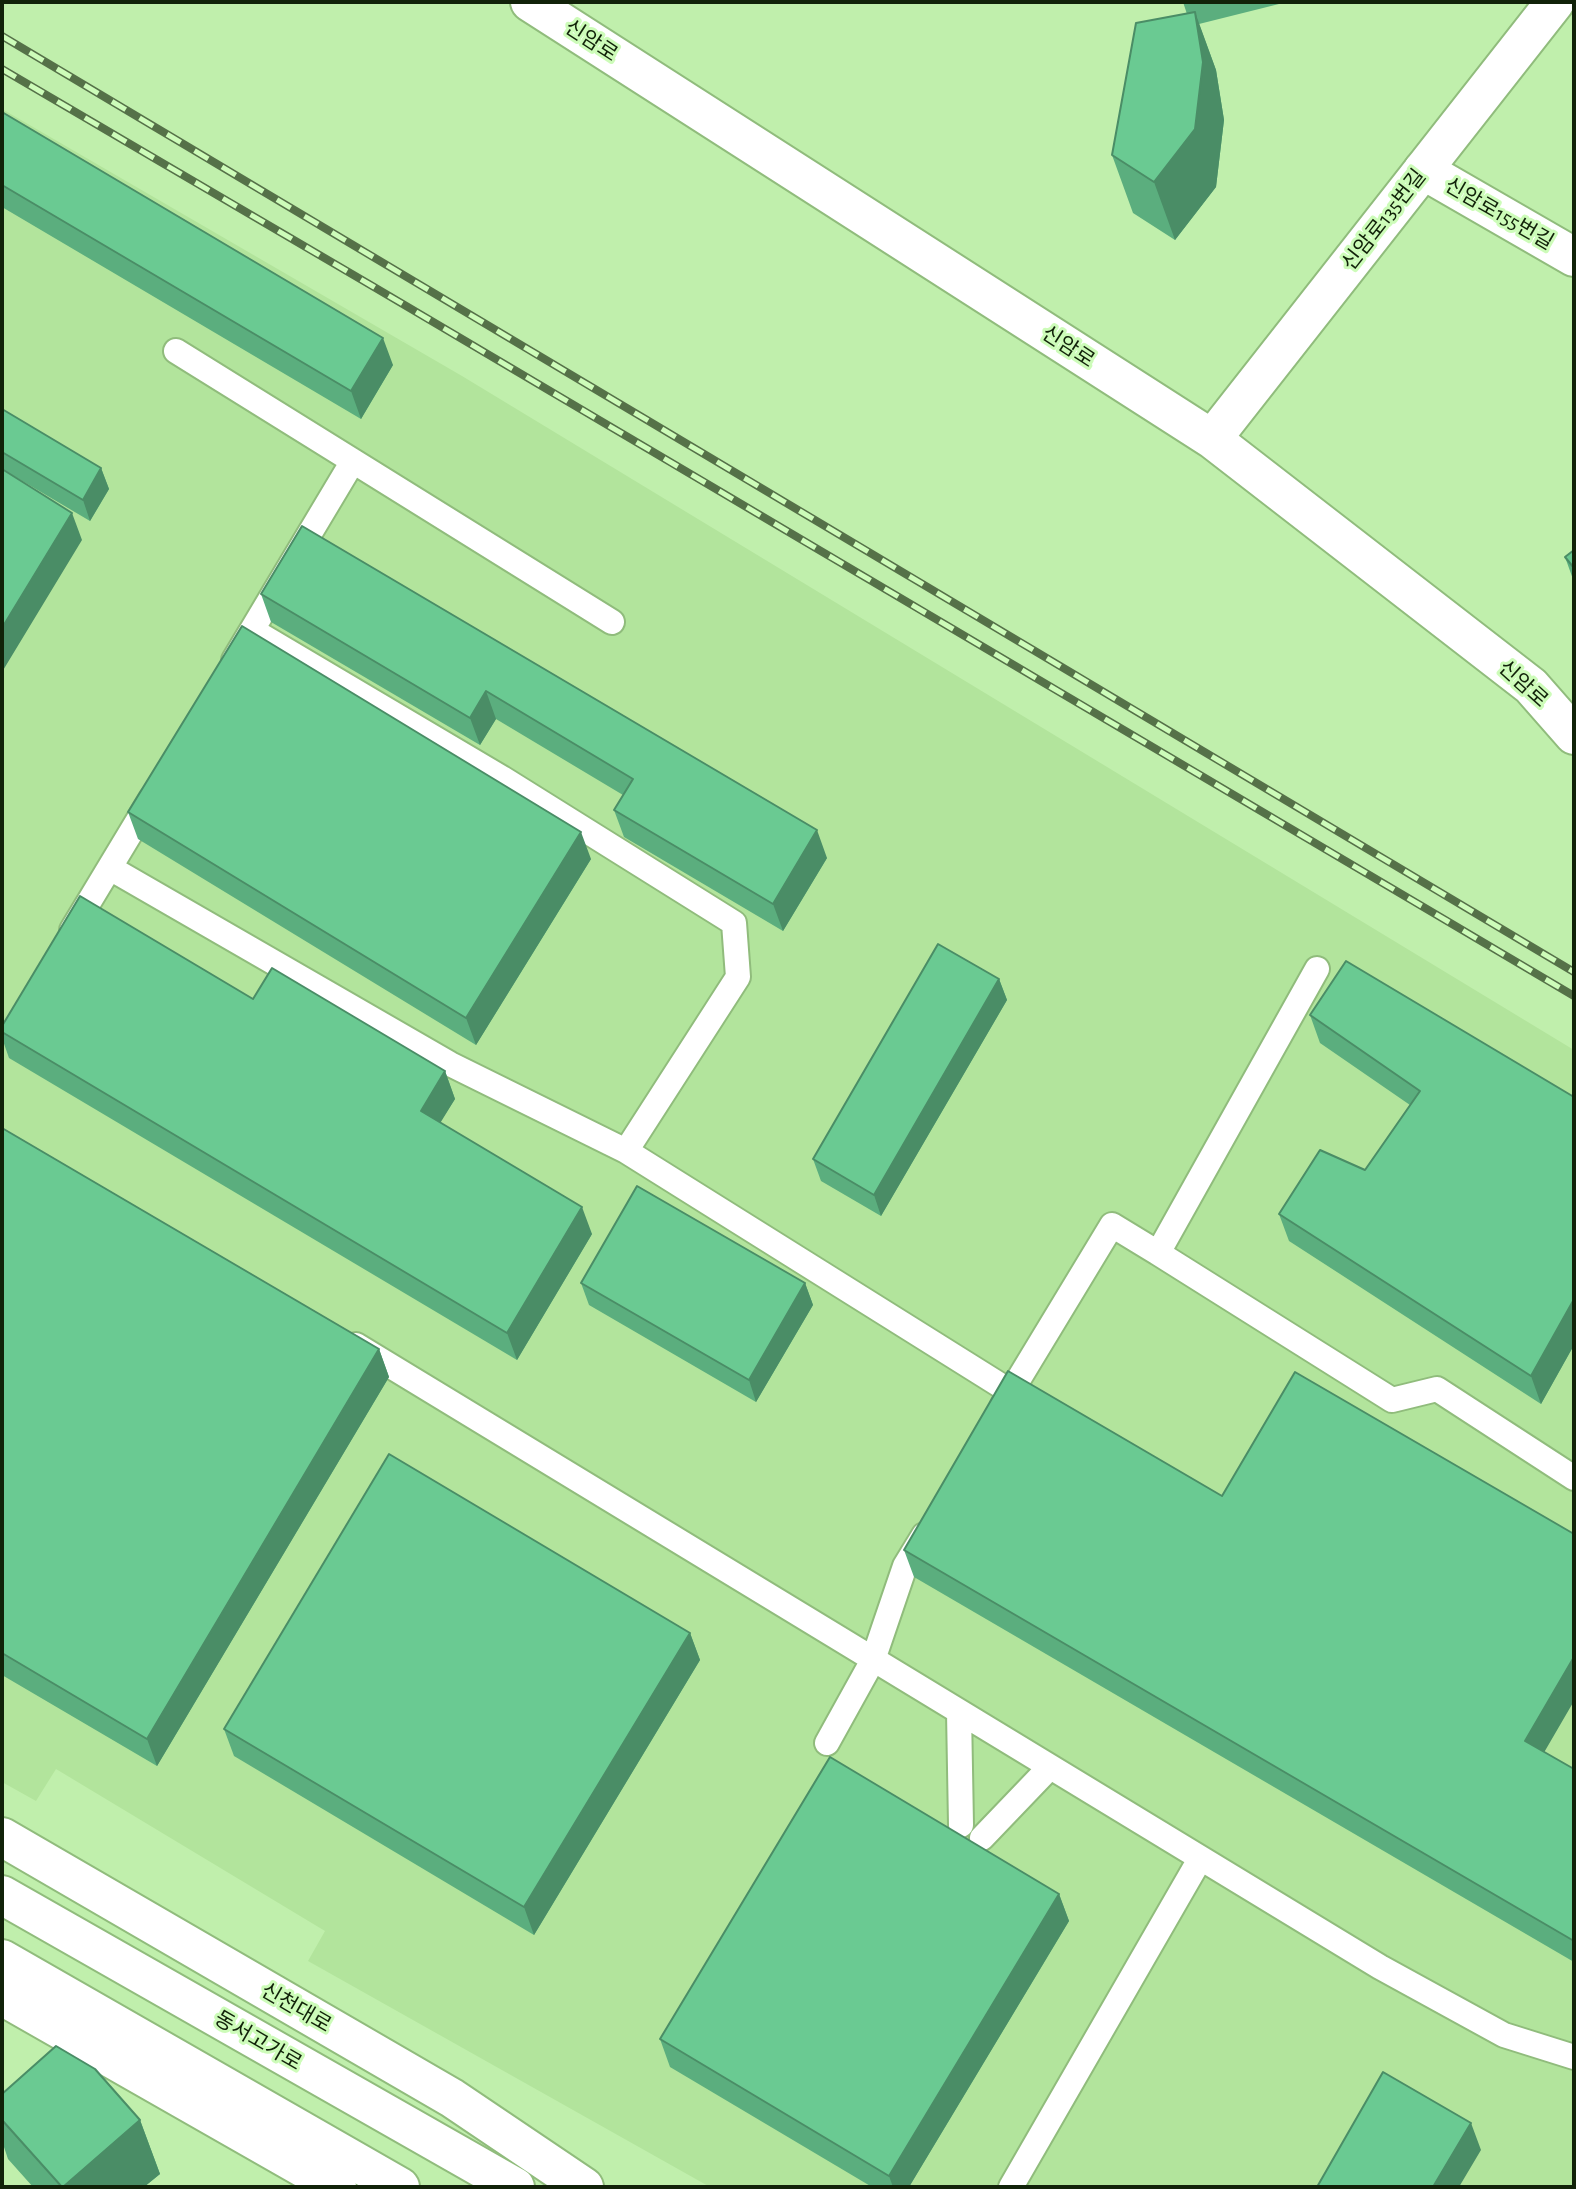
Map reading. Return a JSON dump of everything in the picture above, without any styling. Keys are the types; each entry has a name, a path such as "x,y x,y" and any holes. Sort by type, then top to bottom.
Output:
{"main road":[{"name":"신암로","path":"530,2 1212,439 1531,686 1574,735"},
{"name":"신암로135번길","path":"1212,439 1555,2"},
{"name":"신암로155번길","path":"1423,170 1574,257"},
{"name":"신천대로","path":"2,1837 452,2098 584,2187"},
{"name":"동서고가로","path":"2,1895 515,2187"},
{"path":"2,1959 400,2187"},
{"path":"2,1996 338,2187"}],"lane":[{"path":"176,351 612,622"},
{"path":"223,678 354,461"},
{"path":"252,630 502,778 734,923 738,977 626,1151"},
{"path":"59,951 166,775"},
{"path":"108,871 117,872 450,1064 626,1151 1010,1392"},
{"path":"1158,1253 1317,969"},
{"path":"989,1427 1112,1224 1392,1400 1437,1389 1574,1478"},
{"path":"334,1331 1380,1967 1504,2035 1574,2057"},
{"path":"827,1743 873,1660 905,1566 933,1520"},
{"path":"959,1712 961,1825"},
{"path":"982,1838 1050,1767"},
{"path":"1011,2187 1200,1859"}],"shaded area":[{"path":"2,109 462,376 1574,1050 1574,2187 710,2187 308,1961 325,1931 56,1769 36,1801 2,1782"}],"building":[{"path":"1195,12 1203,62 1195,129 1154,182 1112,155 1136,23"},
{"path":"2,112 383,338 351,391 2,185"},
{"path":"2,409 101,468 83,500 2,452"},
{"path":"2,469 72,513 2,628"},
{"path":"302,526 817,830 773,904 614,810 633,779 486,691 470,718 261,594"},
{"path":"1574,550 1574,568 1565,557"},
{"path":"242,626 581,832 466,1018 128,812"},
{"path":"80,896 253,999 272,968 445,1071 421,1111 582,1207 507,1333 2,1032 2,1026"},
{"path":"938,944 999,979 874,1195 813,1159"},
{"path":"1346,961 1574,1097 1574,1302 1531,1376 1279,1214 1320,1150 1365,1170 1420,1091 1310,1015"},
{"path":"2,1128 379,1349 147,1739 2,1653"},
{"path":"637,1186 805,1283 749,1380 581,1283"},
{"path":"1008,1371 1222,1496 1295,1372 1574,1534 1574,1657 1525,1741 1574,1769 1574,1941 904,1550"},
{"path":"389,1454 690,1633 524,1907 224,1729"},
{"path":"830,1757 1059,1894 889,2176 660,2039"},
{"path":"56,2046 95,2069 140,2120 63,2187 2,2120 2,2094"},
{"path":"1383,2072 1471,2123 1433,2187 1317,2187"}],"railway":[{"path":"2,36 1574,972"},
{"path":"2,69 1574,996"}]}
